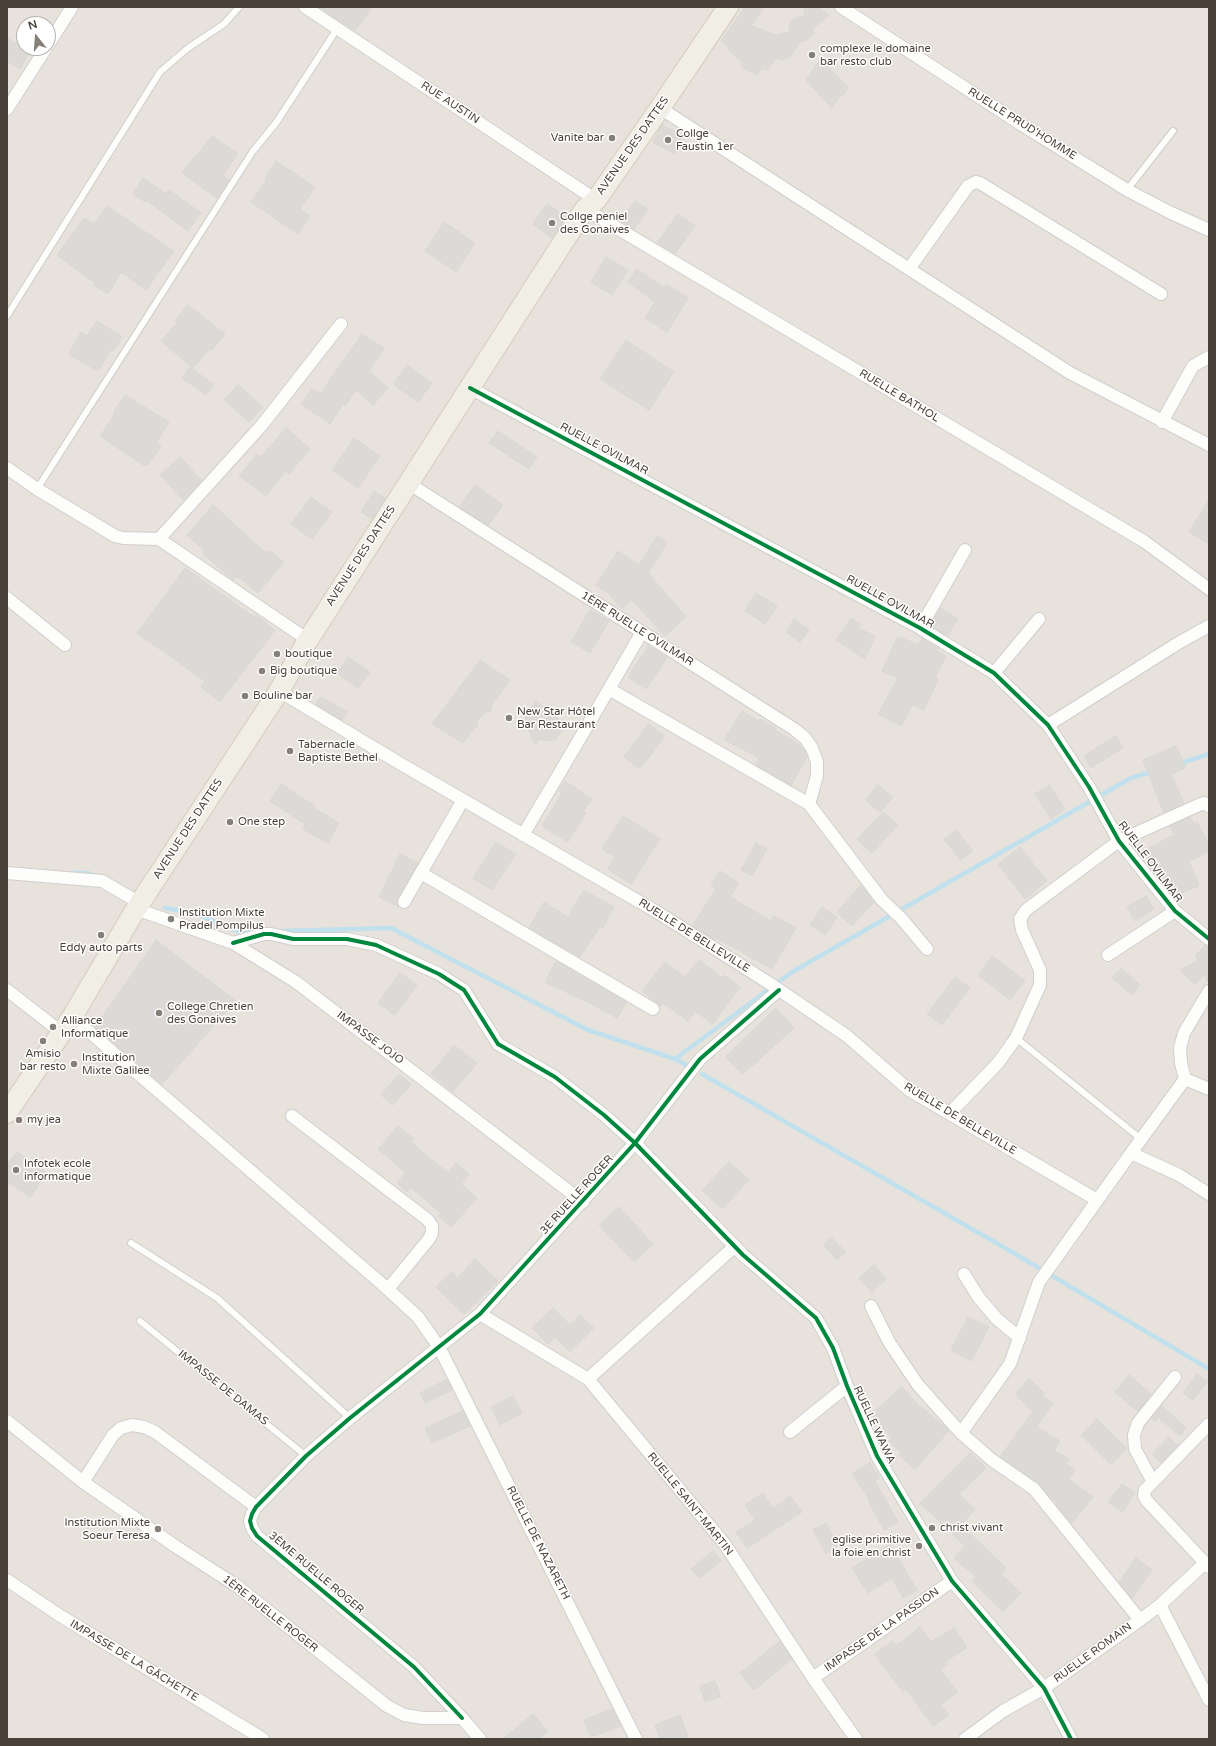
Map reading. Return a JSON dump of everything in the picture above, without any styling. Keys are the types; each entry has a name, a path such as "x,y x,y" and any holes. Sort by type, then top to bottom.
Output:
{"main road":[{"name":"AVENUE DES DATTES","path":"7,1112 66,1025 138,906 278,691 308,640 408,483 590,204 660,108 728,7"}],"street":[{"path":"56,32 72,7"},
{"name":"RUE AUSTIN","path":"305,7 590,204"},
{"name":"RUELLE PRUD'HOMME","path":"841,7 1022,125 1128,190 1169,212 1209,230"},
{"path":"7,109 41,56"},
{"path":"660,108 1070,373 1209,446"},
{"path":"909,269 968,186 976,182 980,183 1161,294"},
{"name":"RUELLE BATHOL","path":"590,204 1144,542 1209,589"},
{"path":"159,539 262,425 341,324"},
{"path":"1162,422 1192,366 1209,356"},
{"name":"RUELLE OVILMAR","path":"470,388 920,628 994,673 1048,725 1089,787 1119,841 1175,912 1209,939"},
{"path":"7,468 37,489 115,536 123,538 159,539 308,640"},
{"name":"1ÈRE RUELLE OVILMAR","path":"408,483 794,729 805,738 812,748 817,762 817,776 809,804"},
{"path":"920,628 964,550"},
{"path":"7,598 65,645"},
{"path":"994,673 1039,619"},
{"path":"1048,725 1180,642 1208,628"},
{"path":"523,835 642,632"},
{"path":"609,689 809,804 882,900 901,918 927,949"},
{"name":"RUELLE DE BELLEVILLE","path":"278,691 657,912 847,1036 908,1090 1097,1200"},
{"path":"404,902 463,800"},
{"path":"950,1114 998,1063 1016,1038 1040,986 1040,970 1022,930 1020,919 1026,910 1119,841 1201,804 1204,803 1209,806"},
{"name":"IMPASSE JOJO","path":"7,873 102,882 138,906 233,943 296,982 583,1202"},
{"path":"421,873 653,1009"},
{"path":"1108,955 1175,912"},
{"name":"RUELLE WAWA","path":"233,943 264,934 293,939 347,939 376,945 439,974 464,990 498,1044 555,1077 604,1115 634,1143 734,1246 816,1318 833,1348 847,1386 877,1456 952,1581 1044,1688 1071,1739"},
{"name":"3E RUELLE ROGER","path":"480,1314 583,1202 634,1143 700,1059 774,987"},
{"name":"RUELLE DE NAZARETH","path":"7,990 66,1025 388,1289 418,1317 439,1347 636,1739"},
{"path":"1209,991 1184,1033 1180,1048 1181,1063 1186,1079 1209,1089"},
{"path":"961,1433 1010,1364 1039,1282 1141,1139 1186,1079"},
{"path":"292,1116 428,1220 432,1226 432,1233 429,1239 388,1289"},
{"path":"1131,1153 1179,1175 1209,1194"},
{"path":"588,1379 734,1246"},
{"path":"964,1274 979,1298 997,1319 1020,1338"},
{"path":"870,1306 889,1342 918,1385 961,1433 992,1460 1034,1489 1140,1620"},
{"path":"83,1482 113,1435 122,1428 132,1425 144,1426 155,1432 256,1507 306,1456 350,1418 480,1314"},
{"name":"RUELLE SAINT-MARTIN","path":"480,1314 588,1379 724,1543 813,1678 856,1739"},
{"path":"1154,1482 1135,1449 1134,1435 1138,1423 1175,1377"},
{"path":"790,1432 847,1386"},
{"name":"1ÈRE RUELLE ROGER","path":"7,1422 83,1482 237,1586 387,1706 404,1716 423,1718 462,1718"},
{"path":"1207,1565 1144,1496 1146,1490 1209,1425"},
{"name":"3ÈME RUELLE ROGER","path":"256,1507 250,1520 257,1536 414,1667 462,1718"},
{"name":"RUELLE ROMAIN","path":"966,1739 1003,1711 1044,1688 1140,1620 1207,1565"},
{"name":"IMPASSE DE LA GÂCHETTE","path":"7,1580 59,1615 263,1739"},
{"name":"IMPASSE DE LA PASSION","path":"813,1678 952,1581"},
{"path":"1160,1605 1209,1700"},
{"path":"462,1718 480,1739"}],"lane":[{"path":"7,316 160,72 188,48 224,24 239,7"},
{"path":"37,489 253,151 276,123 338,29"},
{"path":"1128,190 1173,132"},
{"path":"1016,1038 1141,1139"},
{"path":"131,1242 217,1298 350,1418"},
{"name":"IMPASSE DE DAMAS","path":"140,1321 306,1456"}],"shaded area":[{"path":"7,7 1209,7 1209,1739 7,1739"}],"building":[{"path":"319,7 372,7 355,31"},
{"path":"745,7 764,7 751,26 777,35 789,32 790,22 797,17 803,17 805,7 818,7 829,15 812,29 814,33 806,41 801,41 790,57 782,60 777,58 767,70 762,68 757,75 741,67 741,61 728,50 727,45 721,41"},
{"path":"7,38 16,43 16,56 27,56 20,69 7,61"},
{"path":"820,59 849,88 843,95 840,96 832,108 806,80"},
{"name":"Collge Faustin 1er","path":"662,125 684,137 674,154 653,142"},
{"path":"212,136 238,154 223,175 229,180 217,198 182,173"},
{"path":"276,161 315,187 300,209 310,216 298,234 251,202 267,179 265,178"},
{"path":"143,178 166,194 169,190 201,213 188,231 146,200 145,202 133,194"},
{"path":"635,201 648,209 634,229 621,222"},
{"name":"Collge peniel des Gonaives","path":"547,204 566,217 552,238 533,224"},
{"path":"107,206 174,251 146,290 121,272 108,294 93,285 95,283 57,255 84,218 94,224"},
{"path":"678,214 695,226 675,254 657,243"},
{"path":"444,222 475,243 456,272 425,251"},
{"path":"606,257 628,270 612,295 591,282"},
{"path":"637,269 664,288 666,284 688,298 667,332 645,318 655,302 628,282"},
{"path":"188,305 225,334 212,350 210,349 193,368 161,341 177,323 175,321"},
{"path":"97,321 122,337 113,351 111,349 98,371 69,354 81,332 87,336"},
{"path":"362,334 384,348 369,371 388,388 373,405 356,390 345,406 343,404 330,424 301,404 312,389 320,394"},
{"path":"626,340 674,372 649,410 600,379"},
{"path":"407,365 432,383 418,402 393,384"},
{"path":"190,367 214,385 206,395 182,378"},
{"path":"238,385 263,407 249,422 224,400"},
{"path":"125,395 169,422 156,443 161,446 148,465 143,465 100,436 115,414 113,413"},
{"path":"286,428 310,449 289,474 286,471 266,496 239,476 257,454 261,457"},
{"path":"498,431 537,457 529,469 489,443"},
{"path":"354,438 380,456 358,488 332,470"},
{"path":"180,457 202,481 183,500 160,475"},
{"path":"475,485 503,505 488,525 459,507"},
{"path":"374,491 385,498 372,519 361,512"},
{"path":"311,497 332,512 312,539 291,524"},
{"path":"1209,500 1209,544 1189,532"},
{"path":"213,505 266,553 269,550 284,562 258,593 237,576 233,580 203,554 205,551 187,535"},
{"path":"657,536 667,543 648,573 686,617 665,636 632,600 622,609 607,592 596,585 618,551 639,565"},
{"path":"185,568 254,617 256,615 275,630 220,702 201,687 205,681 137,633"},
{"path":"756,593 777,606 765,624 745,611"},
{"path":"941,608 958,619 947,636 930,625"},
{"path":"590,610 609,621 590,653 571,642"},
{"path":"851,618 860,624 858,628 875,636 865,659 836,640"},
{"path":"794,619 809,630 800,642 786,632"},
{"path":"897,638 902,638 918,645 922,638 939,648 937,651 946,656 935,678 938,679 924,710 913,705 901,726 878,714 898,678 882,671"},
{"path":"648,646 667,658 646,689 628,677"},
{"path":"348,657 370,672 358,688 337,673"},
{"path":"480,660 510,680 491,706 491,711 485,712 477,721 478,726 475,727 463,743 432,724"},
{"path":"321,697 347,712 342,720 316,704"},
{"path":"536,701 566,725 556,739 548,741 539,739 535,745 525,720 526,715"},
{"path":"742,711 758,721 760,719 775,727 774,729 800,745 805,751 807,757 791,785 756,765 759,758 724,739"},
{"path":"648,724 665,736 640,769 624,757"},
{"path":"1116,736 1123,748 1091,768 1084,756"},
{"path":"1176,746 1186,768 1171,774 1184,803 1164,813 1143,760"},
{"path":"565,781 592,799 583,811 586,813 568,842 542,826 562,793 559,791"},
{"path":"281,784 315,806 314,808 339,823 328,843 303,829 305,824 270,801"},
{"path":"878,785 893,797 880,812 865,800"},
{"path":"1049,785 1065,809 1051,819 1035,794"},
{"path":"883,812 898,825 872,853 857,839"},
{"path":"623,816 660,839 631,884 608,869 615,857 602,849"},
{"path":"1190,817 1194,824 1197,822 1209,844 1209,851 1189,862 1199,886 1173,896 1168,890 1163,878 1159,880 1143,851 1174,835 1170,826"},
{"path":"956,830 973,851 960,860 944,839"},
{"path":"496,842 516,854 492,890 473,878"},
{"path":"756,843 767,849 752,876 741,870"},
{"path":"1020,847 1047,881 1025,899 998,864"},
{"path":"400,854 418,863 398,898 397,902 399,907 379,897"},
{"path":"720,871 739,883 730,897 771,921 774,916 796,928 772,969 692,926 716,889 711,886"},
{"path":"861,885 874,902 852,926 837,912"},
{"path":"584,890 614,907 603,928 600,927 580,957 529,928 544,902 568,917"},
{"path":"1146,896 1154,909 1135,921 1127,907"},
{"path":"822,907 837,917 825,935 810,925"},
{"name":"College Chretien des Gonaives","path":"156,940 236,1001 162,1084 95,1027"},
{"path":"1205,945 1209,946 1209,984 1204,975 1195,985 1180,970 1198,961 1196,955"},
{"path":"992,956 1025,981 1010,1000 978,975"},
{"path":"699,960 722,978 724,975 740,987 713,1024 695,1011 688,1021 663,1003 660,1006 642,991 665,962 685,977"},
{"path":"556,961 627,1002 617,1018 585,1000 545,982"},
{"path":"1121,968 1140,985 1132,995 1112,978"},
{"path":"400,973 417,985 395,1015 378,1003"},
{"path":"955,977 970,988 942,1025 927,1014"},
{"path":"776,1008 794,1028 743,1074 725,1057"},
{"path":"454,1045 477,1063 453,1092 431,1074"},
{"path":"399,1074 411,1084 393,1105 381,1095"},
{"path":"398,1126 414,1139 411,1142 448,1173 456,1163 469,1174 461,1184 477,1198 451,1227 438,1216 441,1213 411,1188 407,1192 397,1183 406,1173 378,1149"},
{"path":"17,1152 47,1173 30,1197 7,1181 7,1165"},
{"path":"729,1162 749,1180 722,1209 702,1190"},
{"path":"619,1207 653,1244 634,1262 599,1225"},
{"path":"831,1237 846,1252 837,1260 823,1245"},
{"path":"475,1259 498,1281 464,1314 436,1287 452,1272 457,1278"},
{"path":"874,1265 886,1279 872,1292 859,1278"},
{"path":"553,1308 570,1325 580,1315 594,1328 570,1352 555,1337 548,1344 532,1328"},
{"path":"968,1317 989,1327 971,1361 951,1350"},
{"path":"1197,1374 1207,1382 1193,1400 1183,1393"},
{"path":"1129,1375 1151,1394 1138,1412 1115,1392"},
{"path":"447,1379 452,1390 425,1403 420,1393"},
{"path":"1029,1379 1044,1393 1041,1395 1053,1403 1037,1427 1060,1441 1054,1450 1069,1459 1066,1463 1075,1470 1069,1479 1093,1497 1072,1523 1040,1484 1000,1457 1033,1412 1015,1394"},
{"path":"902,1387 921,1408 922,1407 949,1431 915,1469 899,1455 901,1452 889,1441 892,1438 871,1414"},
{"path":"513,1396 522,1413 500,1425 491,1407"},
{"path":"1162,1406 1186,1428 1180,1436 1159,1418 1155,1422 1151,1418"},
{"path":"463,1411 470,1426 432,1443 425,1428"},
{"path":"1097,1419 1127,1449 1111,1465 1081,1435"},
{"path":"1169,1437 1178,1446 1161,1463 1152,1454"},
{"path":"970,1453 986,1468 959,1494 975,1509 961,1525 1006,1568 1001,1574 1021,1593 1003,1612 972,1581 976,1577 954,1558 965,1546 920,1503"},
{"path":"870,1463 880,1478 875,1481 898,1522 884,1530 868,1500 869,1499 852,1474"},
{"path":"1122,1484 1135,1493 1122,1512 1108,1502"},
{"path":"763,1493 773,1509 790,1496 802,1512 747,1548 736,1532 755,1520 745,1505"},
{"path":"826,1523 838,1546 826,1553 813,1530"},
{"path":"890,1544 917,1590 903,1598 892,1578 868,1593 852,1568"},
{"path":"713,1551 721,1561 699,1578 691,1569"},
{"path":"1136,1558 1152,1570 1132,1599 1119,1582"},
{"path":"920,1627 931,1642 954,1628 967,1648 946,1661 948,1664 941,1670 958,1692 941,1705 949,1715 933,1726 906,1689 903,1692 875,1654 893,1641 897,1645"},
{"path":"780,1641 792,1659 754,1690 740,1673"},
{"path":"715,1681 721,1697 705,1702 700,1686"},
{"path":"612,1709 621,1726 591,1737 584,1720"},
{"path":"533,1714 548,1731 539,1739 503,1739"},
{"path":"680,1715 689,1739 660,1739 655,1725"}],"waterway":[{"path":"1178,764 1209,754"},
{"path":"675,1059 792,972 1131,778 1154,771"},
{"path":"73,873 88,873 95,876"},
{"path":"165,908 194,913 242,933 253,932"},
{"path":"281,931 391,928 588,1030 675,1059 686,1065"},
{"path":"702,1074 1012,1252 1209,1369"}],"cycle path":[{"path":"470,388 920,628 994,673 1048,725 1089,787 1119,841 1175,911 1209,939"},
{"path":"233,943 264,934 293,939 347,939 376,945 439,974 464,990 498,1044 555,1077 604,1115 635,1143 743,1255 816,1318 833,1348 847,1386 877,1456 952,1581 1044,1688 1071,1739"},
{"path":"462,1718 414,1667 257,1536 250,1521 252,1514 256,1507 306,1456 350,1418 480,1314 635,1143 700,1059 779,990"}],"place":[{"name":"complexe le domaine bar resto club","path":"812,55"},
{"name":"Vanite bar","path":"612,138"},
{"name":"Collge Faustin 1er","path":"668,140"},
{"name":"Collge peniel des Gonaives","path":"552,223"},
{"name":"boutique","path":"277,654"},
{"name":"Big boutique","path":"262,671"},
{"name":"Bouline bar","path":"245,696"},
{"name":"New Star Hôtel Bar Restaurant","path":"509,718"},
{"name":"Tabernacle Baptiste Bethel","path":"290,751"},
{"name":"One step","path":"230,822"},
{"name":"Institution Mixte Pradel Pompilus","path":"171,919"},
{"name":"Eddy auto parts","path":"101,935"},
{"name":"College Chretien des Gonaives","path":"159,1013"},
{"name":"Alliance Informatique","path":"53,1027"},
{"name":"Amisio bar resto","path":"43,1041"},
{"name":"Institution Mixte Galilee","path":"74,1064"},
{"name":"my jea","path":"19,1120"},
{"name":"Infotek ecole informatique","path":"16,1170"},
{"name":"christ vivant","path":"932,1528"},
{"name":"Institution Mixte Soeur Teresa","path":"158,1529"},
{"name":"eglise primitive la foie en christ","path":"919,1546"}]}
